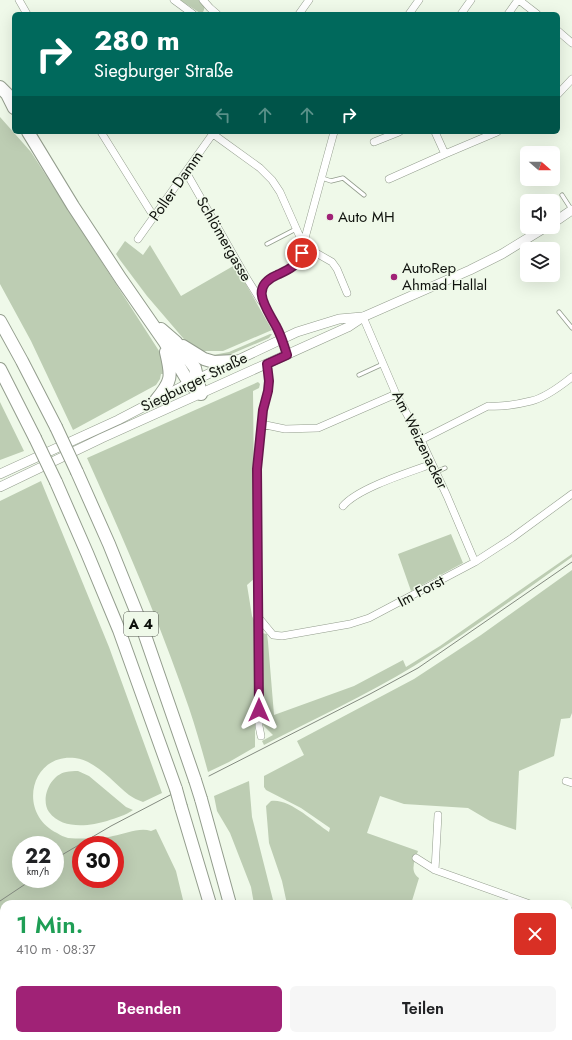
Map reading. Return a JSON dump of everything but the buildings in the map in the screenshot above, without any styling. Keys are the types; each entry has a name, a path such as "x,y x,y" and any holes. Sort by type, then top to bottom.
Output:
{"highway":[{"path":"0,87 7,94 12,104"},
{"path":"0,101 12,110"},
{"path":"29,134 73,206 121,279 149,318 170,342 200,394"},
{"name":"A 4","path":"0,321 56,427 109,544 140,621 195,780 229,900"},
{"path":"170,342 204,360 214,362 235,361"},
{"path":"156,400 168,384 170,377 170,342"},
{"name":"A 4","path":"0,369 56,482 119,630 176,789 209,900"}],"main road":[{"path":"560,218 572,210"},
{"name":"Siegburger Straße","path":"0,487 57,459 348,327 363,317 477,267 535,234"},
{"name":"Siegburger Straße","path":"0,474 118,420 193,381 296,332 339,319 363,317"}],"street":[{"path":"19,0 26,12"},
{"path":"174,0 190,12"},
{"path":"204,0 215,12"},
{"path":"300,12 309,0"},
{"path":"410,12 419,0"},
{"path":"462,12 471,0"},
{"path":"510,12 519,0 534,12"},
{"path":"206,12 210,8"},
{"path":"560,33 572,43"},
{"path":"560,92 572,79"},
{"path":"102,134 154,217"},
{"name":"Poller Damm","path":"138,239 213,134"},
{"path":"215,134 260,168 272,180 280,192 304,246 335,265 347,293"},
{"path":"264,305 262,291 264,285 272,278 290,269 296,264 304,246 333,134"},
{"path":"374,142 394,134"},
{"path":"436,134 445,154"},
{"path":"389,179 492,134"},
{"name":"Schlömergasse","path":"186,172 250,284 276,325 287,355"},
{"name":"Am Weizenacker","path":"363,317 396,394 421,440 450,502 475,562"},
{"path":"261,736 259,726 257,469 261,424 269,381 267,364"},
{"path":"421,440 488,406 495,407 532,401 562,386 572,377"},
{"path":"261,424 285,429 318,428 396,394"},
{"path":"343,506 348,500 359,494 394,478 432,464"},
{"name":"Im Forst","path":"259,618 273,635 282,636 350,624 369,618 475,562 512,538 572,494"},
{"path":"435,870 438,815"},
{"path":"416,858 435,870 519,900"}],"lane":[{"path":"322,178 331,181 343,178 364,195"},
{"path":"562,195 572,210"},
{"path":"267,244 296,229"},
{"path":"559,312 572,328"},
{"path":"359,375 383,364"},
{"path":"436,472 445,468"}],"green space":[{"path":"180,0 200,0 203,3 204,10 203,12 198,12"},
{"path":"0,117 12,131 12,134 15,134 31,152 161,354 166,374 161,374 156,385 73,430 31,341 0,284"},
{"path":"125,241 143,255 150,245 181,296 235,265 272,330 223,351 205,351 202,354 189,345 147,296 120,260 116,254"},
{"path":"272,334 269,338 229,355 223,357 208,356 229,352"},
{"path":"258,382 260,384 259,388 253,391 255,578 247,585 252,616 255,622 255,747 208,772 189,708 154,613 87,458"},
{"path":"0,402 24,451 0,460"},
{"path":"41,481 109,647 162,793 143,802 129,795 97,767 90,763 75,758 60,759 48,765 39,775 34,786 33,800 37,813 44,824 62,836 12,836 12,888 64,888 64,837 72,838 72,888 124,888 124,836 113,836 137,830 151,831 156,829 176,871 183,900 0,900 0,501"},
{"path":"451,534 463,563 411,591 398,554"},
{"path":"572,554 572,557 494,613 414,666 359,697 264,745 262,741 273,735 263,725 262,633 267,634 274,715 354,686 403,660 406,667 440,646"},
{"path":"572,570 572,713 570,718 561,719 554,756 519,771 516,830 490,821 468,808 404,804 380,796 367,833 418,851 413,869 419,878 412,900 286,900 282,881 269,843 266,806 271,801 286,803 329,832 330,828 301,808 266,790 264,787 264,776 304,755 297,741 414,679 481,635"},
{"path":"78,771 89,776 126,807 133,810 107,821 85,825 69,824 61,822 55,818 46,807 46,794 48,788 60,774"},
{"path":"249,781 252,817 273,900 253,900 251,887 230,833 217,811 214,796"}],"tram line":[{"path":"209,776 418,668 572,562"},
{"path":"64,854 111,826 174,793"},
{"path":"2,900 20,888"}],"place":[{"name":"Auto MH","path":"330,217"},
{"name":"AutoRep Ahmad Hallal","path":"394,277"}],"route":[{"path":"259,710 257,469 261,424 269,381 267,364 287,355 278,330 264,305 262,288 267,281 294,267 302,253"}]}
